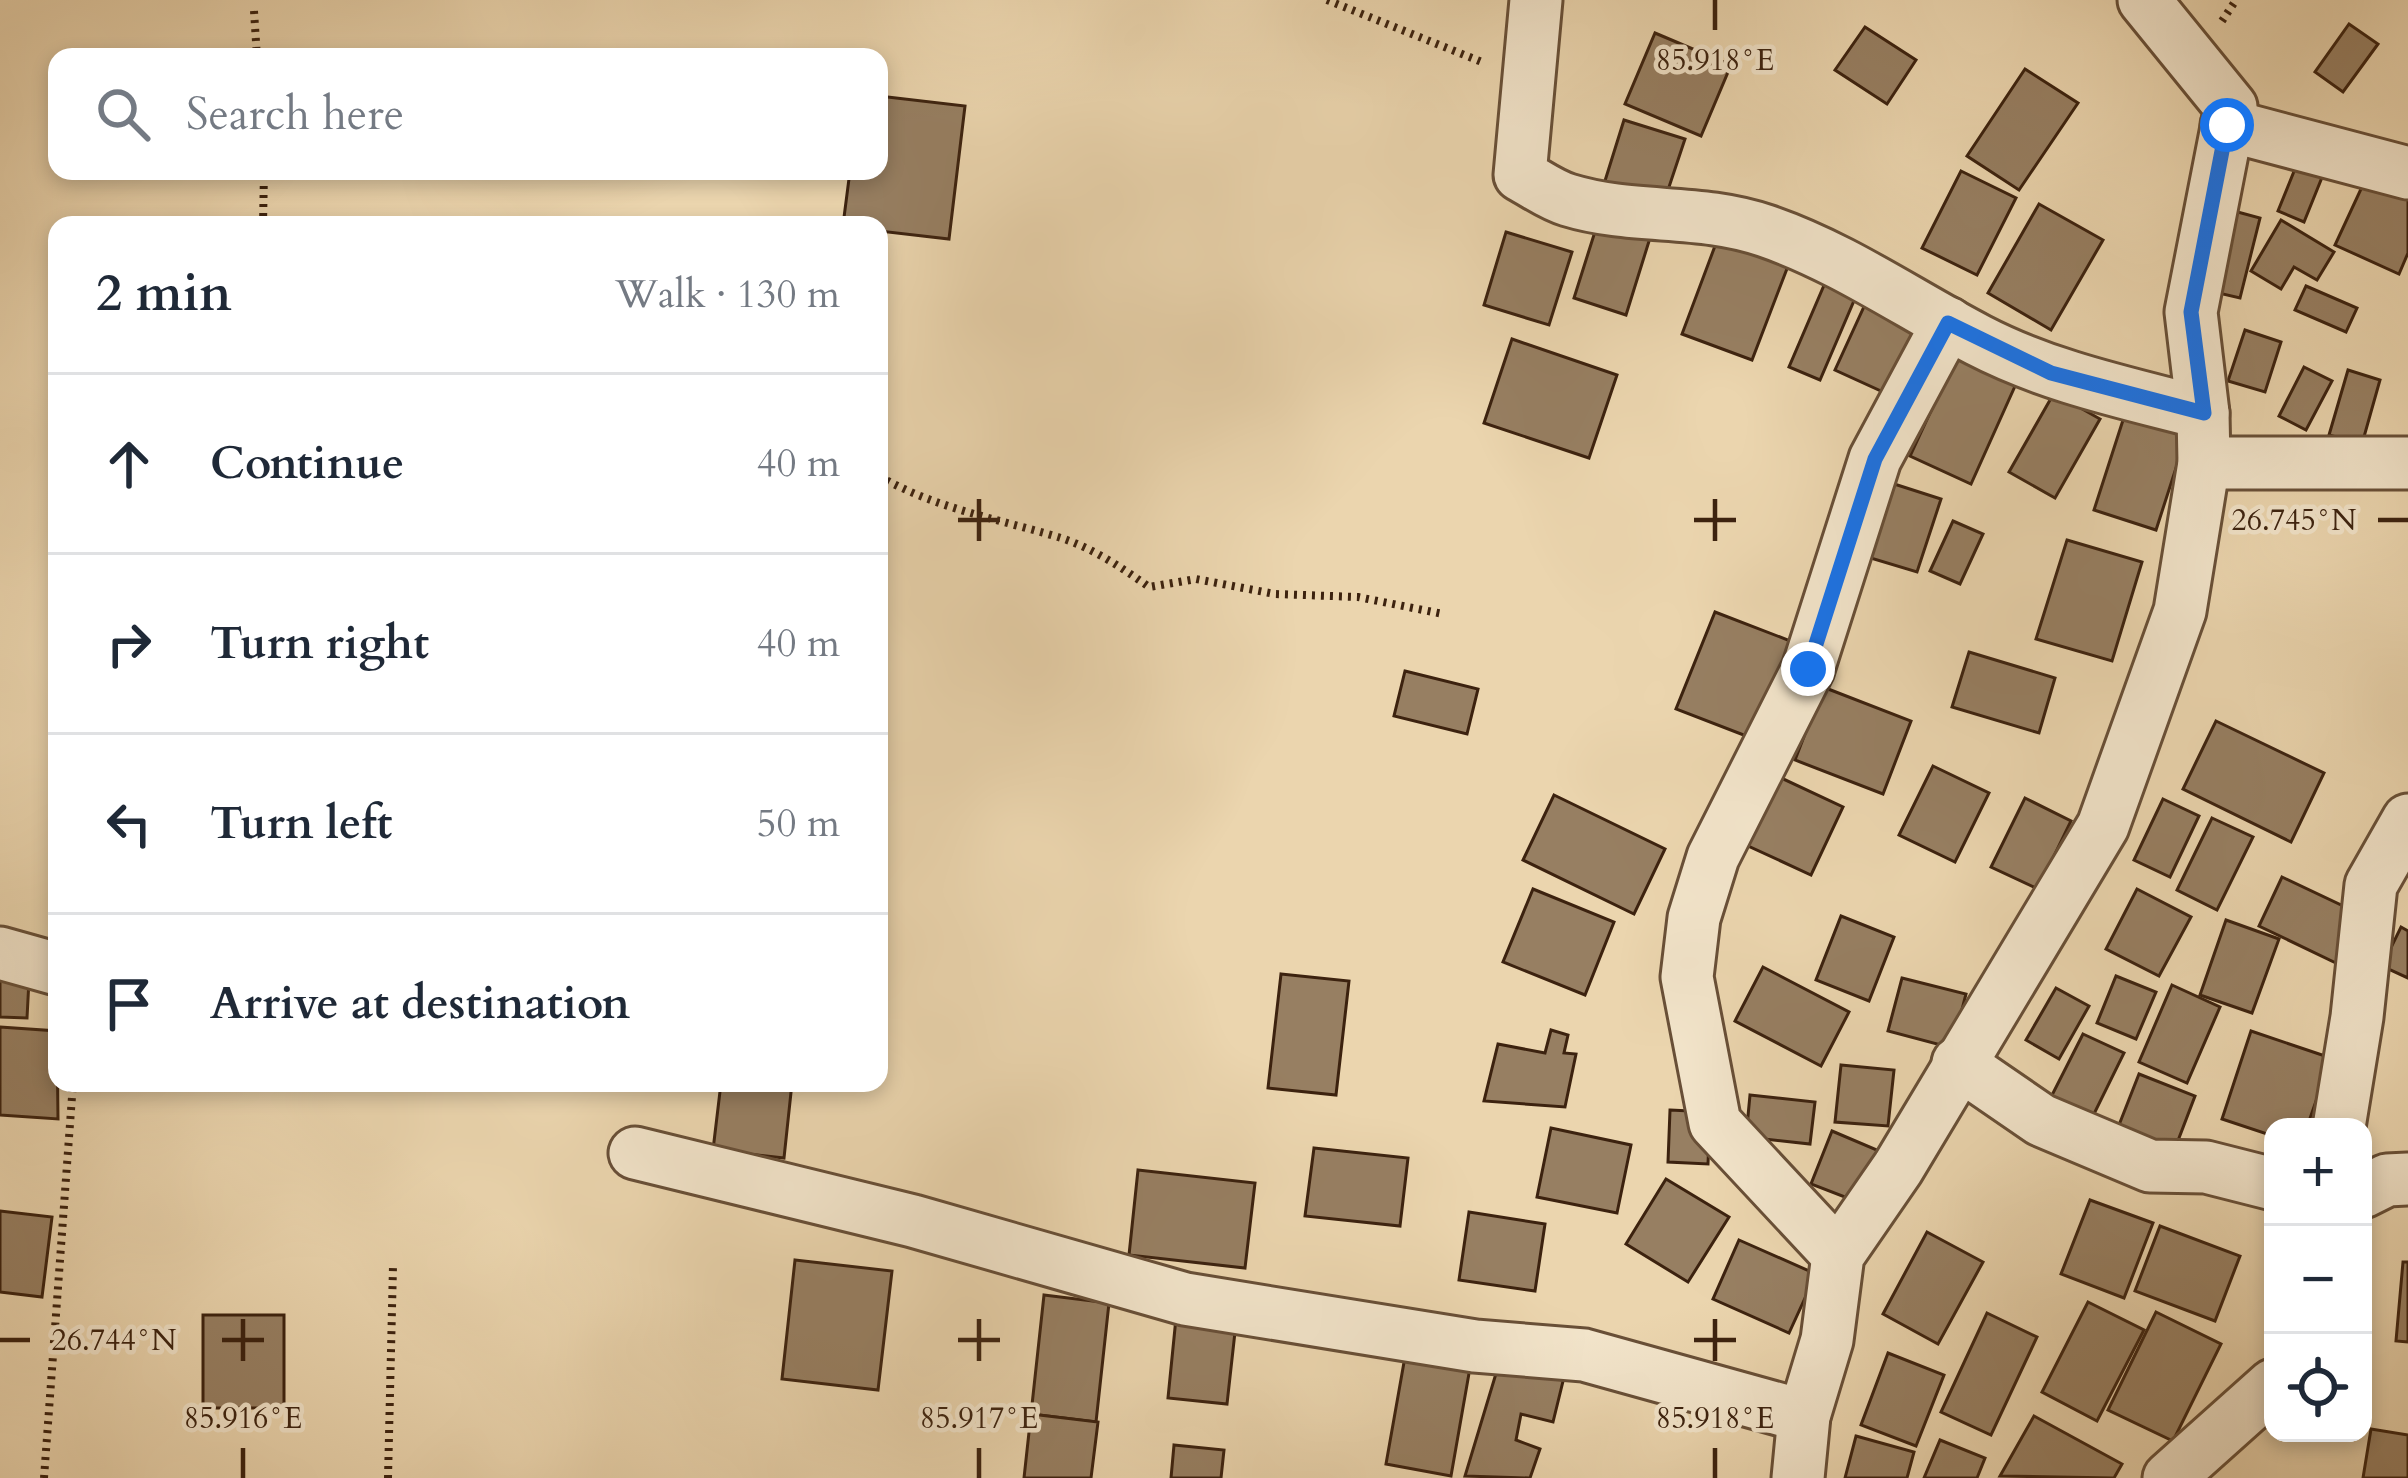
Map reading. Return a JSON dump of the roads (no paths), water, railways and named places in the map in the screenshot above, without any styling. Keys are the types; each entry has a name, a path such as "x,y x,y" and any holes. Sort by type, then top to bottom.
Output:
{"street":[{"path":"1536,0 1520,175 1562,199 1600,208 1701,214 1766,230 1838,261 1948,323 2051,373 2204,438 2408,463"},
{"path":"1798,1478 1804,1416 1827,1340 1838,1255 1898,1168 2103,826 2180,611 2204,438 2191,312 2231,106 2144,0"},
{"path":"2227,125 2408,173"},
{"path":"1838,1255 1715,1123 1688,977 1694,918 1713,857 1808,669 1875,459 1948,323"},
{"path":"2340,1118 2371,884 2408,820"},
{"path":"0,953 48,966"},
{"path":"1958,1063 2041,1120 2150,1166 2206,1167 2264,1182"},
{"path":"635,1154 913,1222 1185,1298 1475,1346 1584,1355 1804,1416"},
{"path":"2372,1188 2387,1180 2408,1179"},
{"path":"2169,1478 2264,1393"}]}
